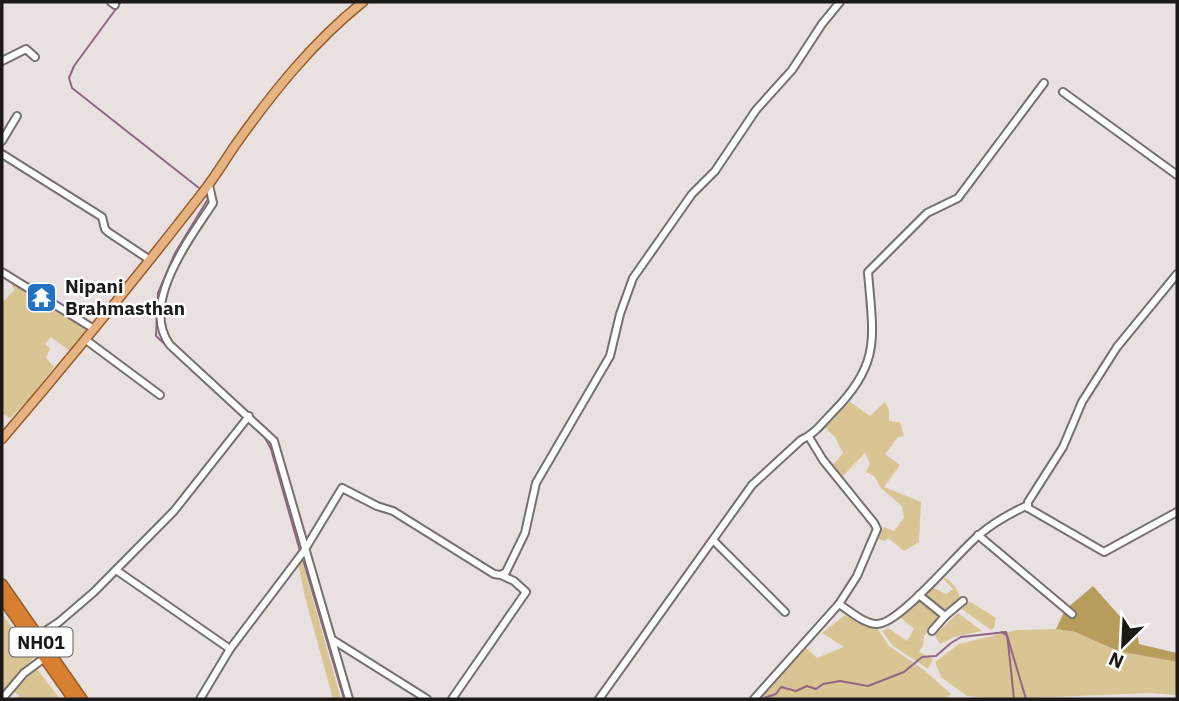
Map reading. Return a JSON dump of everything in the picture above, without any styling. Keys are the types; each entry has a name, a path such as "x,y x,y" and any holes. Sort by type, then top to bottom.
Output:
{"highway":[{"name":"NH01","path":"2,583 82,699"},
{"name":"NH01","path":"2,598 72,699"}],"main road":[{"path":"2,439 150,260 209,185 258,114 309,52 363,2"}],"street":[{"path":"501,575 506,572 525,533 536,483 610,356 620,314 633,278 692,194 715,171 755,110 792,71 840,2"},
{"path":"2,61 26,49 35,57"},
{"path":"598,699 752,485 801,440 809,437 848,397 864,374 872,345 868,272 927,213 958,198 1044,83"},
{"path":"1063,92 1177,175"},
{"path":"2,141 17,116"},
{"path":"2,154 102,217 108,232 150,260"},
{"path":"209,185 213,203 186,244 167,281 162,302 162,335 274,440 302,553 333,640 349,699"},
{"path":"2,272 94,329"},
{"path":"1028,508 1028,502 1071,432 1082,402 1124,336 1177,274"},
{"path":"86,340 160,395"},
{"path":"38,636 79,605 174,511 249,416"},
{"path":"754,699 839,604 857,576 877,529 823,460 809,437"},
{"path":"200,699 230,649 302,553 342,488 393,511 494,574 514,581 526,592 452,699"},
{"path":"839,604 861,618 879,625 904,609 978,535 1026,506 1104,552 1177,512"},
{"path":"978,535 1072,614"},
{"path":"713,540 785,612"},
{"path":"116,570 230,649"},
{"path":"919,595 945,616"},
{"path":"932,631 963,601"},
{"path":"333,640 427,699"},
{"path":"2,699 24,673 43,659"}],"shaded area":[{"path":"13,283 88,328 70,351 51,337 45,344 50,348 46,358 54,367 31,397 10,418 2,413 2,299 5,300 15,289"},
{"path":"850,402 870,416 885,402 889,410 889,421 900,422 904,436 898,437 885,454 900,465 884,487 921,502 919,542 904,551 888,538 885,541 876,538 884,527 894,531 904,518 902,506 881,488 874,476 866,472 870,464 865,453 841,478 831,467 843,453 835,437 823,426"},
{"path":"301,557 341,699 333,699 305,597 298,562"},
{"path":"942,577 954,586 960,599 946,612 923,594 932,587 946,594 953,589"},
{"path":"1093,586 1125,622 1124,629 1138,637 1139,644 1177,653 1177,662 1118,651 1075,632 1056,629 1065,610"},
{"path":"919,600 940,618 924,636 919,652 933,659 928,669 892,645 882,631 888,628 907,641 914,629 900,617"},
{"path":"969,601 996,618 994,628 991,630 962,609"},
{"path":"849,612 875,625 889,646 924,670 951,694 946,699 758,699 804,646 817,658 844,647 822,633"},
{"path":"958,613 982,631 954,637 940,644 935,635"},
{"path":"2,614 34,657 2,694"},
{"path":"1056,629 1075,632 1118,651 1177,662 1177,695 1149,693 1003,699 967,696 941,677 935,662 959,644 1016,630"},
{"path":"36,668 60,699 17,699 19,695 10,690"}],"waterway":[{"path":"121,2 74,66 69,78 72,88 199,188"},
{"path":"205,193 208,199 175,253 158,293 156,336 209,385"},
{"path":"264,436 271,449 300,551"},
{"path":"302,556 344,699"},
{"path":"1002,632 1007,636 1014,699"},
{"path":"761,699 776,694 781,687 796,691 807,686 816,689 823,684 840,681 868,686 904,672 922,657 936,656 961,637 1006,632 1026,699"}],"place":[{"name":"Nipani Brahmasthan","path":"42,297"}]}
